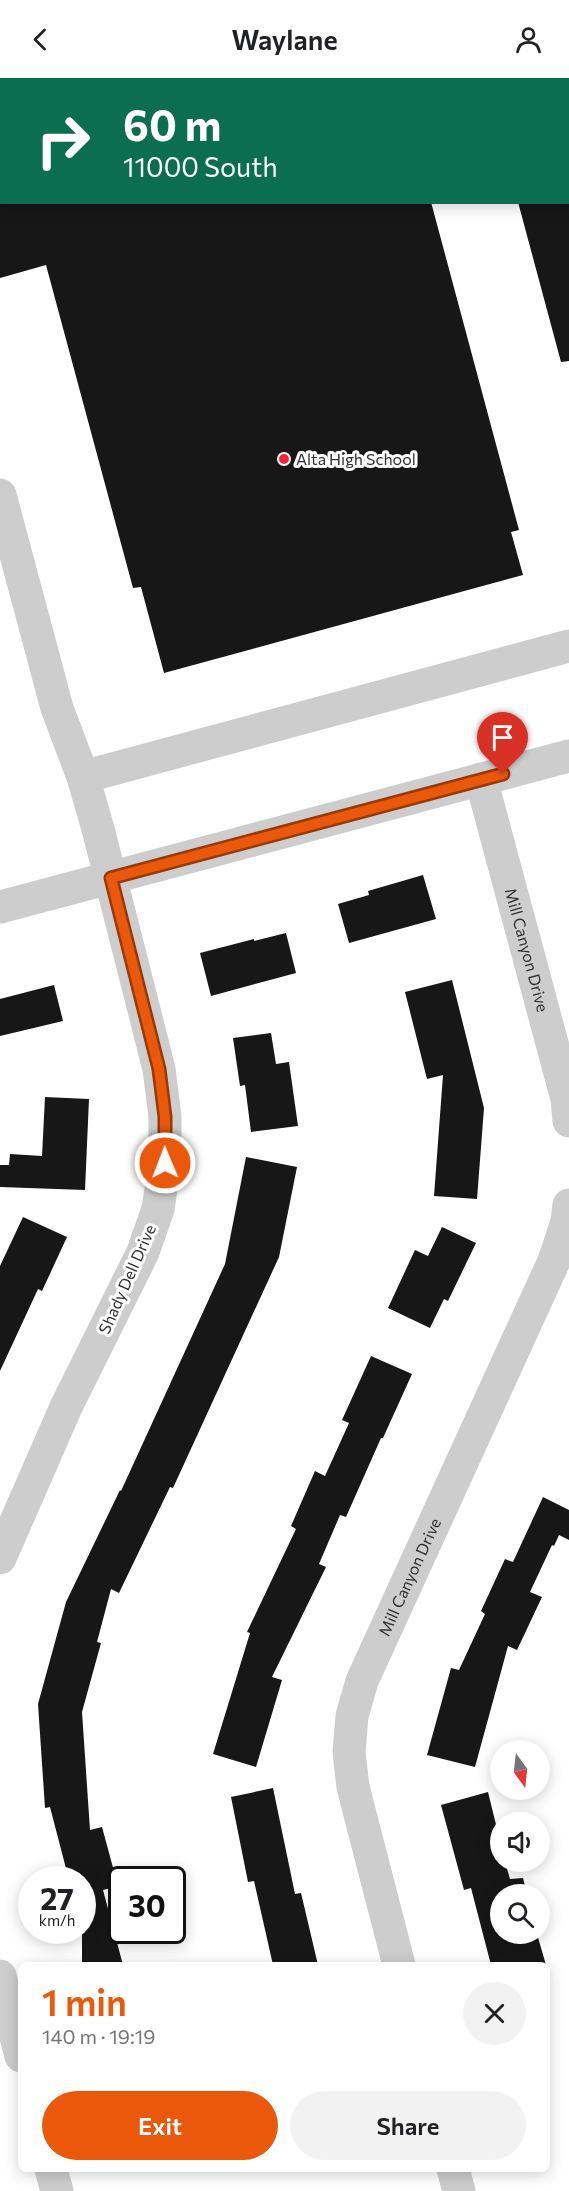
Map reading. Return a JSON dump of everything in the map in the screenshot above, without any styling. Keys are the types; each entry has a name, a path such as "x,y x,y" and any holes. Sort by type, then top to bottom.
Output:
{"street":[{"name":"Shady Dell Drive","path":"0,495 57,708 83,777 111,878 159,1069 165,1117 165,1163 162,1186 158,1209 143,1252 66,1407 0,1558"},
{"path":"83,777 569,646"},
{"path":"0,907 569,756"},
{"name":"Mill Canyon Drive","path":"481,779 567,1099 569,1121"},
{"name":"Mill Canyon Drive","path":"398,1962 353,1787 349,1752 352,1716 362,1681 562,1263 569,1205"},
{"path":"0,1976 18,2045"},
{"path":"52,2172 57,2191"},
{"path":"454,2172 459,2191"}],"building":[{"path":"0,204 432,204 519,530 511,532 523,575 164,673 141,587 133,588 46,265 0,278"},
{"path":"519,204 569,204 569,361 561,362"},
{"path":"423,875 436,919 349,943 338,904 369,895 368,891"},
{"path":"286,933 296,973 211,996 200,953"},
{"path":"452,980 484,1108 477,1199 434,1196 443,1075 427,1079 405,992"},
{"path":"54,985 63,1021 0,1036 0,999"},
{"path":"271,1033 276,1064 289,1062 298,1126 251,1132 245,1085 240,1086 233,1038"},
{"path":"45,1097 89,1099 85,1190 0,1187 0,1165 9,1165 10,1154 42,1156"},
{"path":"246,1157 297,1167 279,1257 173,1488 170,1487 119,1593 111,1589 97,1642 101,1643 82,1712 90,1830 102,1827 113,1866 108,1866 108,1889 103,1890 108,1909 108,1944 117,1944 122,1962 82,1962 82,1944 96,1944 96,1866 65,1866 50,1807 45,1808 38,1704 66,1602 121,1491 225,1264"},
{"path":"23,1217 67,1237 42,1291 38,1289 0,1371 0,1266"},
{"path":"442,1227 476,1243 448,1301 444,1299 430,1328 388,1308 415,1250 428,1256"},
{"path":"371,1356 412,1374 346,1517 340,1515 319,1564 326,1567 272,1677 282,1680 256,1767 213,1754 250,1633 247,1632 296,1529 291,1526 315,1471 325,1476 349,1423 342,1420"},
{"path":"543,1497 569,1510 569,1540 559,1535 530,1592 542,1597 517,1650 508,1646 475,1767 427,1755 451,1668 459,1670 485,1614 481,1611 505,1559 513,1562"},
{"path":"273,1788 295,1894 301,1893 317,1962 272,1962 254,1881 248,1882 231,1797"},
{"path":"488,1792 493,1812 490,1812 490,1872 508,1872 510,1879 523,1878 524,1884 490,1884 490,1944 540,1944 545,1962 490,1962 471,1888 464,1890 441,1805"}],"place":[{"name":"Alta High School","path":"284,459"}],"route":[{"path":"165,1163 165,1117 159,1069 111,878 503,774"}]}
